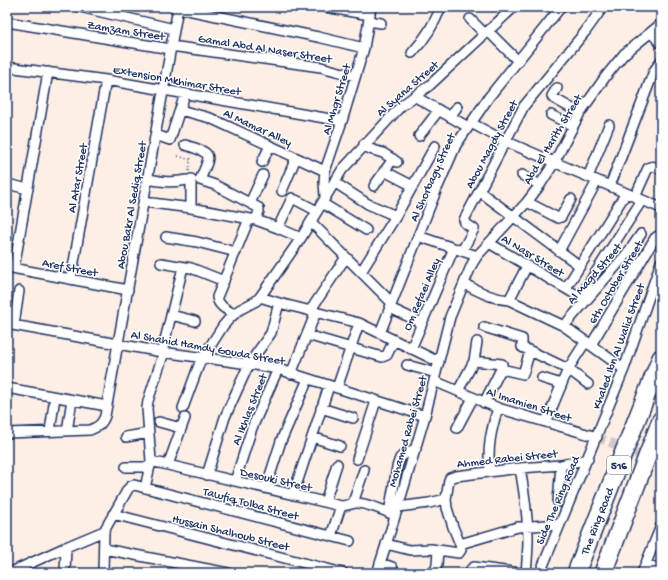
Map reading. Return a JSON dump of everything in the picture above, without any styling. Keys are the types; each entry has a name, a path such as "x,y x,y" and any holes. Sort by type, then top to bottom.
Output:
{"highway":[{"name":"The Ring Road","path":"576,573 661,358"},
{"name":"The Ring Road","path":"603,573 661,420"}],"street":[{"path":"80,7 174,29"},
{"path":"325,7 370,14 381,23"},
{"path":"412,53 432,27 441,7"},
{"name":"Al Shorbagy Street","path":"380,333 436,191 456,145 489,97 561,7"},
{"name":"Abou Magdy Street","path":"465,221 479,191 524,106 585,32 603,7"},
{"path":"175,8 318,37 364,48"},
{"name":"Abou Bakr Al Sediq Street","path":"67,430 90,430 97,428 102,423 108,406 164,90 174,29 175,8"},
{"name":"Al Syana Street","path":"260,297 301,238 342,170 364,144 401,106 430,85 486,33 510,8"},
{"name":"Al Mhgr Street","path":"321,203 325,171 364,48 370,14"},
{"path":"470,19 518,62"},
{"name":"Zamzam Street","path":"7,22 171,48"},
{"name":"Abd El Harith Street","path":"439,362 450,317 472,264 477,256 527,202 540,185 554,163 580,113 606,76 624,54 661,24"},
{"path":"651,32 661,44"},
{"name":"Gamal Abd Al Naser Street","path":"171,48 321,67 355,76"},
{"path":"610,186 654,70 661,61"},
{"name":"Extension Mkhimar Street","path":"7,67 106,80 342,121"},
{"path":"11,268 28,189 48,72"},
{"name":"Al Atar Street","path":"72,279 106,80"},
{"path":"557,88 552,96 553,98 580,113"},
{"path":"156,135 170,140 185,94"},
{"path":"414,96 450,117 661,208"},
{"path":"450,117 457,107"},
{"name":"Al Mamar Alley","path":"180,110 210,118 325,171"},
{"path":"419,136 439,110"},
{"path":"551,115 573,126"},
{"path":"588,177 609,125"},
{"path":"364,144 370,149 382,153 395,161 384,171 374,186"},
{"path":"186,145 206,152 212,163 193,180 191,208"},
{"path":"262,162 270,146"},
{"path":"361,272 396,216 435,146"},
{"path":"282,191 296,158"},
{"path":"583,299 639,199 648,168 653,166 661,169"},
{"path":"384,171 413,186"},
{"path":"522,175 540,185"},
{"path":"250,204 263,176"},
{"path":"148,179 173,183 193,180 215,185 259,208 236,252 217,297 222,307 234,314"},
{"path":"559,250 597,181"},
{"path":"334,182 368,204 396,216"},
{"path":"7,184 28,189"},
{"path":"479,191 580,266"},
{"path":"566,288 626,193"},
{"path":"278,228 294,199 321,203 366,230"},
{"path":"527,202 558,218 561,217 571,199"},
{"path":"144,202 191,208 253,219 301,238"},
{"name":"Om Refaei Alley","path":"411,349 458,249 474,229 465,221"},
{"path":"311,222 361,272 391,305 422,323"},
{"name":"Al Magd Street","path":"564,326 583,299 618,264 641,234"},
{"name":"6th October Street","path":"546,422 568,369 588,343 655,238 661,234"},
{"path":"418,236 477,256"},
{"path":"166,237 197,242 236,252"},
{"name":"Al Nasr Street","path":"489,243 583,299"},
{"path":"608,254 618,264"},
{"path":"291,374 306,335 313,311 346,257"},
{"name":"Khaled Ibn Al Walid Street","path":"594,436 623,368 661,262"},
{"path":"161,263 191,268 224,281"},
{"path":"508,300 527,266"},
{"path":"102,573 104,531 130,486 134,485 145,488 150,464 147,408 148,401 163,352 183,267"},
{"name":"Aref Street","path":"11,268 128,290"},
{"path":"464,284 490,297 499,300 508,300 564,326 623,368"},
{"path":"10,324 19,291"},
{"path":"182,408 198,366 224,326 234,314 260,297 359,323 439,362"},
{"path":"207,474 225,417 249,364 271,333 279,303"},
{"path":"171,314 195,321"},
{"path":"293,495 321,408 333,387 359,323"},
{"name":"Al Shahid Hamdy Gouda Street","path":"10,324 163,352 278,369 425,416"},
{"path":"484,327 522,339 522,347 568,369 588,384"},
{"path":"306,335 382,357 387,355 394,340"},
{"path":"458,391 474,361 477,342"},
{"path":"501,369 523,374 530,351"},
{"path":"474,361 501,364 503,366 484,403"},
{"name":"Mohamed Rabei Street","path":"394,511 416,448 439,362"},
{"name":"Al Imamien Street","path":"407,365 435,377 458,391 484,403 594,436"},
{"name":"Al Ikhlas Street","path":"235,481 252,428 278,369"},
{"path":"542,378 561,384"},
{"path":"266,488 281,441 308,379"},
{"path":"7,388 108,406"},
{"path":"50,431 55,397"},
{"path":"457,428 473,398"},
{"path":"7,432 67,430 72,400"},
{"path":"357,458 376,401"},
{"path":"321,408 353,418"},
{"path":"490,471 490,437 498,408"},
{"path":"168,465 185,418"},
{"path":"159,422 181,428"},
{"path":"126,437 149,433"},
{"name":"Side The Ring Road","path":"540,573 588,459 594,436"},
{"path":"312,437 340,446"},
{"path":"377,573 394,511 397,467 400,458 407,452 416,448"},
{"name":"Ahmed Rabei Street","path":"446,499 449,480 452,476 561,465 588,459"},
{"name":"Desouki Street","path":"126,467 150,464 168,465 341,506 347,506 353,503 363,503 394,511"},
{"path":"325,502 337,464"},
{"path":"558,502 561,465"},
{"path":"520,468 528,526 526,573"},
{"path":"353,503 364,470"},
{"name":"Tawfiq Tolba Street","path":"145,488 350,541"},
{"path":"386,544 410,550 438,550 459,554 461,550 450,518 446,499 394,511"},
{"path":"331,536 341,506"},
{"name":"Hussain Shalhoub Street","path":"113,514 343,573"},
{"path":"460,544 508,529 560,524"},
{"path":"661,526 644,569 661,568"},
{"path":"9,573 104,531"},
{"path":"65,573 66,547"},
{"path":"104,549 228,573"},
{"path":"434,573 437,564 438,550"},
{"path":"32,563 32,573"},
{"path":"380,563 392,567 392,573"},
{"path":"471,573 471,569 474,567 521,573"}],"path":[{"path":"189,170 191,154"},
{"path":"178,156 190,160"}],"tunnel":[{"path":"597,437 661,464"}]}
